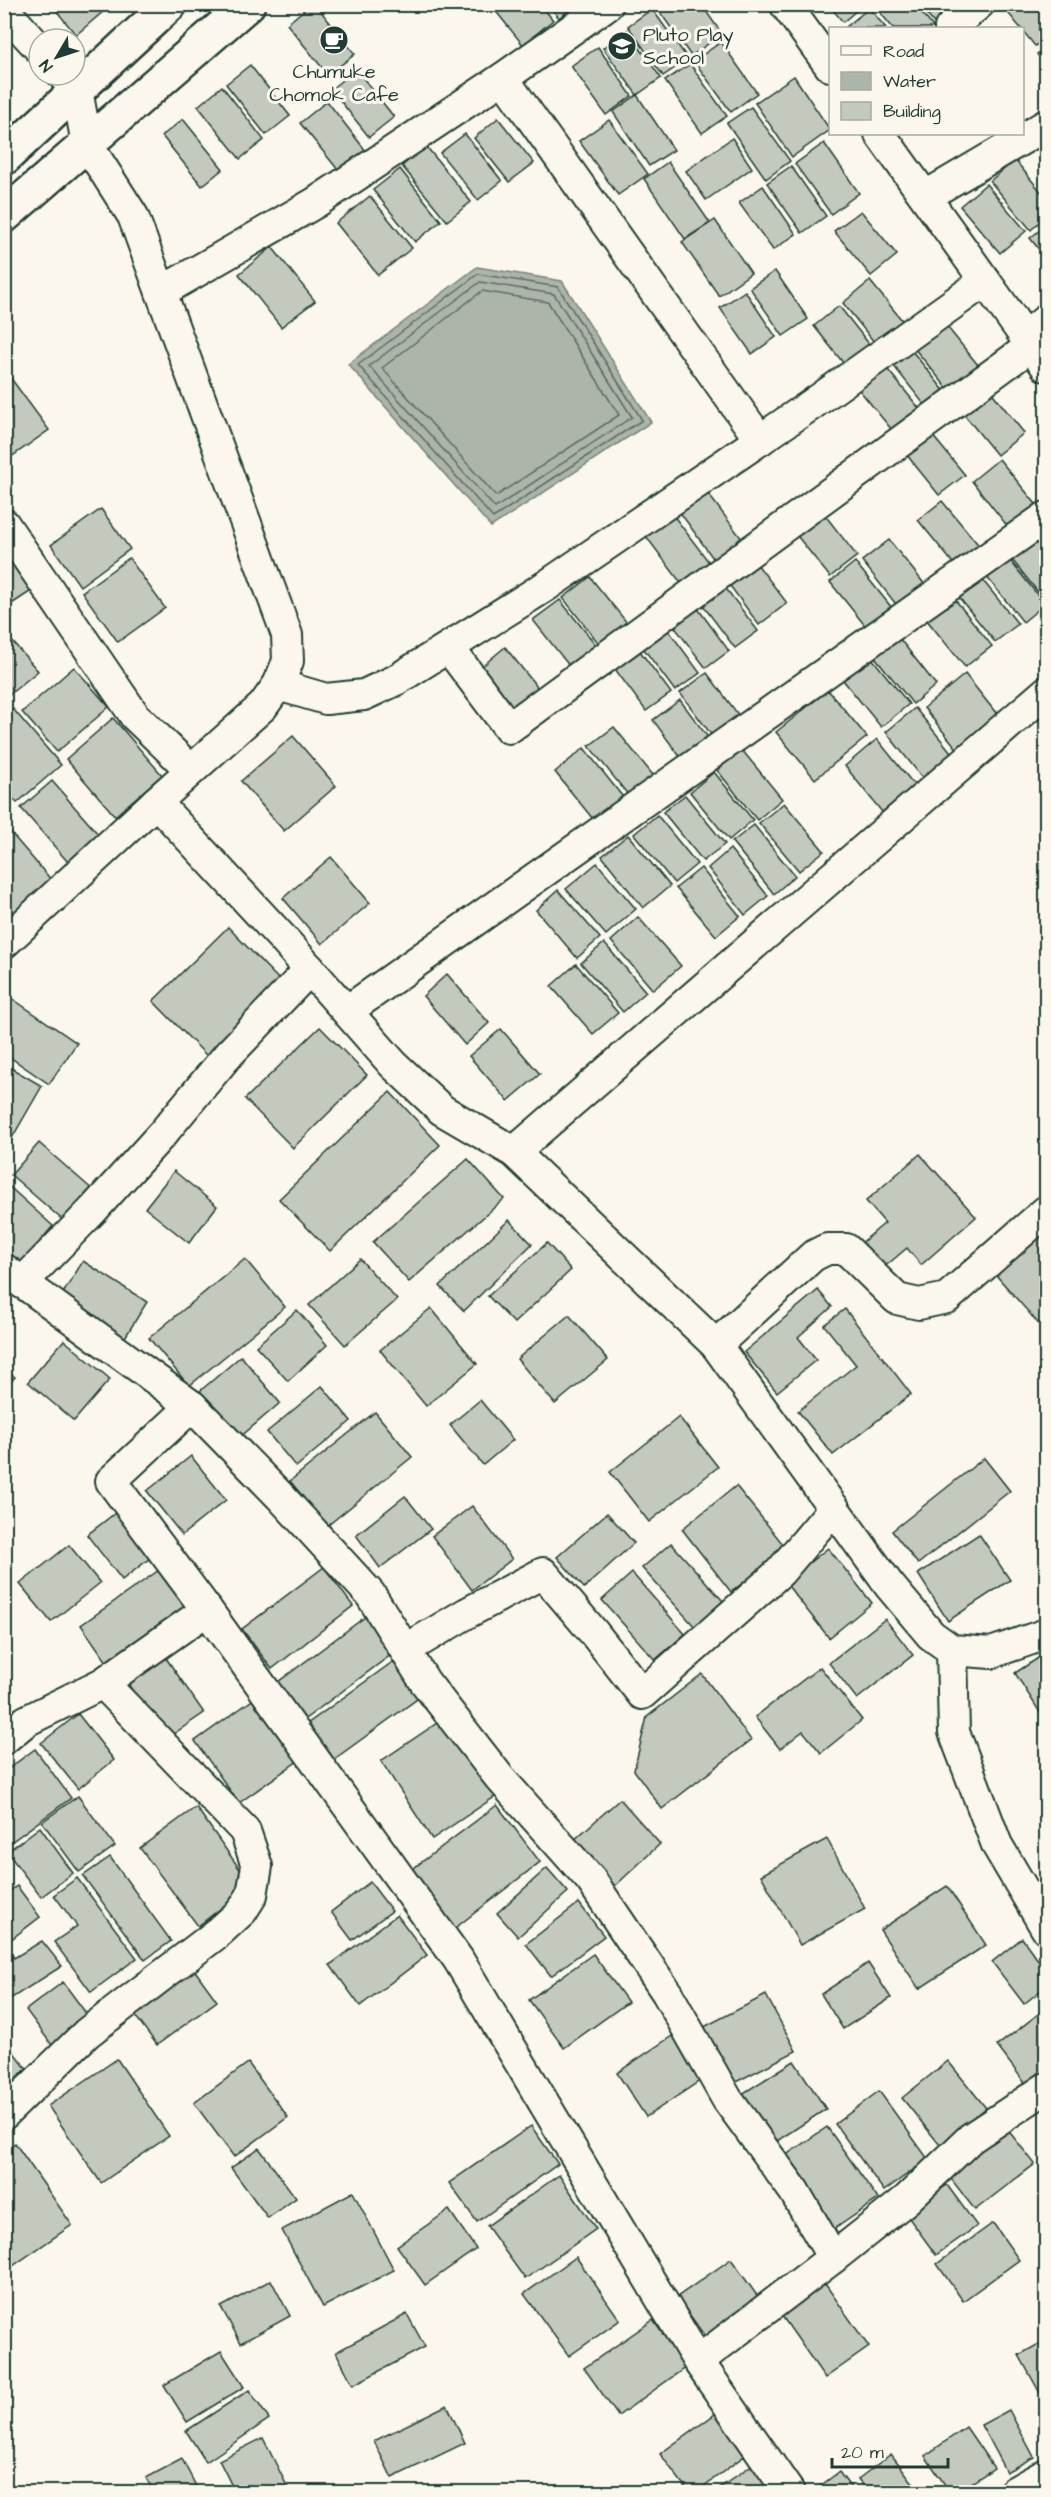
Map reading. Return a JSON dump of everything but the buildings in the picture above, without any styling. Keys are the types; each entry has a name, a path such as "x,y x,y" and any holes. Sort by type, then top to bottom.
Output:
{"main road":[{"path":"87,69 170,4"},
{"path":"4,216 248,4"},
{"path":"4,158 66,87"}],"street":[{"path":"786,4 829,63"},
{"path":"951,27 979,4"},
{"path":"161,292 315,203 503,78 602,6"},
{"path":"4,10 27,35"},
{"path":"503,78 760,440"},
{"path":"4,943 190,770 263,706 278,685 288,661 287,635 133,216 87,144 71,87"},
{"path":"926,196 1047,125"},
{"path":"449,648 509,728 1037,342 985,281 881,135"},
{"path":"278,685 326,699 364,695 396,680 546,586 760,440 985,281"},
{"path":"347,1011 1046,517"},
{"path":"4,524 135,716 190,770"},
{"path":"514,1152 1047,692"},
{"path":"156,802 310,969 393,1064 442,1110 514,1152 716,1345 889,1585 931,1635 952,1650 992,1653 1047,1634"},
{"path":"310,969 227,1056 163,1134 100,1202 13,1276 192,1406 280,1496 370,1594 425,1682 499,1777 591,1880 667,1993 727,2099 794,2190 833,2258"},
{"path":"716,1345 813,1256 827,1249 846,1249 897,1299 919,1304 947,1298 1047,1211"},
{"path":"192,1406 111,1481 207,1610 458,1959 698,2361 789,2493"},
{"path":"405,1650 467,1613 543,1573 642,1694 780,1572 834,1508"},
{"path":"4,1739 26,1721 103,1683 207,1610"},
{"path":"952,1650 954,1732 997,1845 1047,1928"},
{"path":"4,2114 87,2033 219,1932 242,1911 252,1895 257,1866 245,1831 103,1683"},
{"path":"698,2361 906,2200 971,2138 1047,2088"},
{"path":"1014,2493 1047,2474"}],"water":[{"path":"477,267 562,281 651,422 491,527 348,364"}],"place":[{"name":"Chumuke Chomok Cafe","path":"334,40"},
{"name":"Pluto Play School","path":"622,46"}]}
